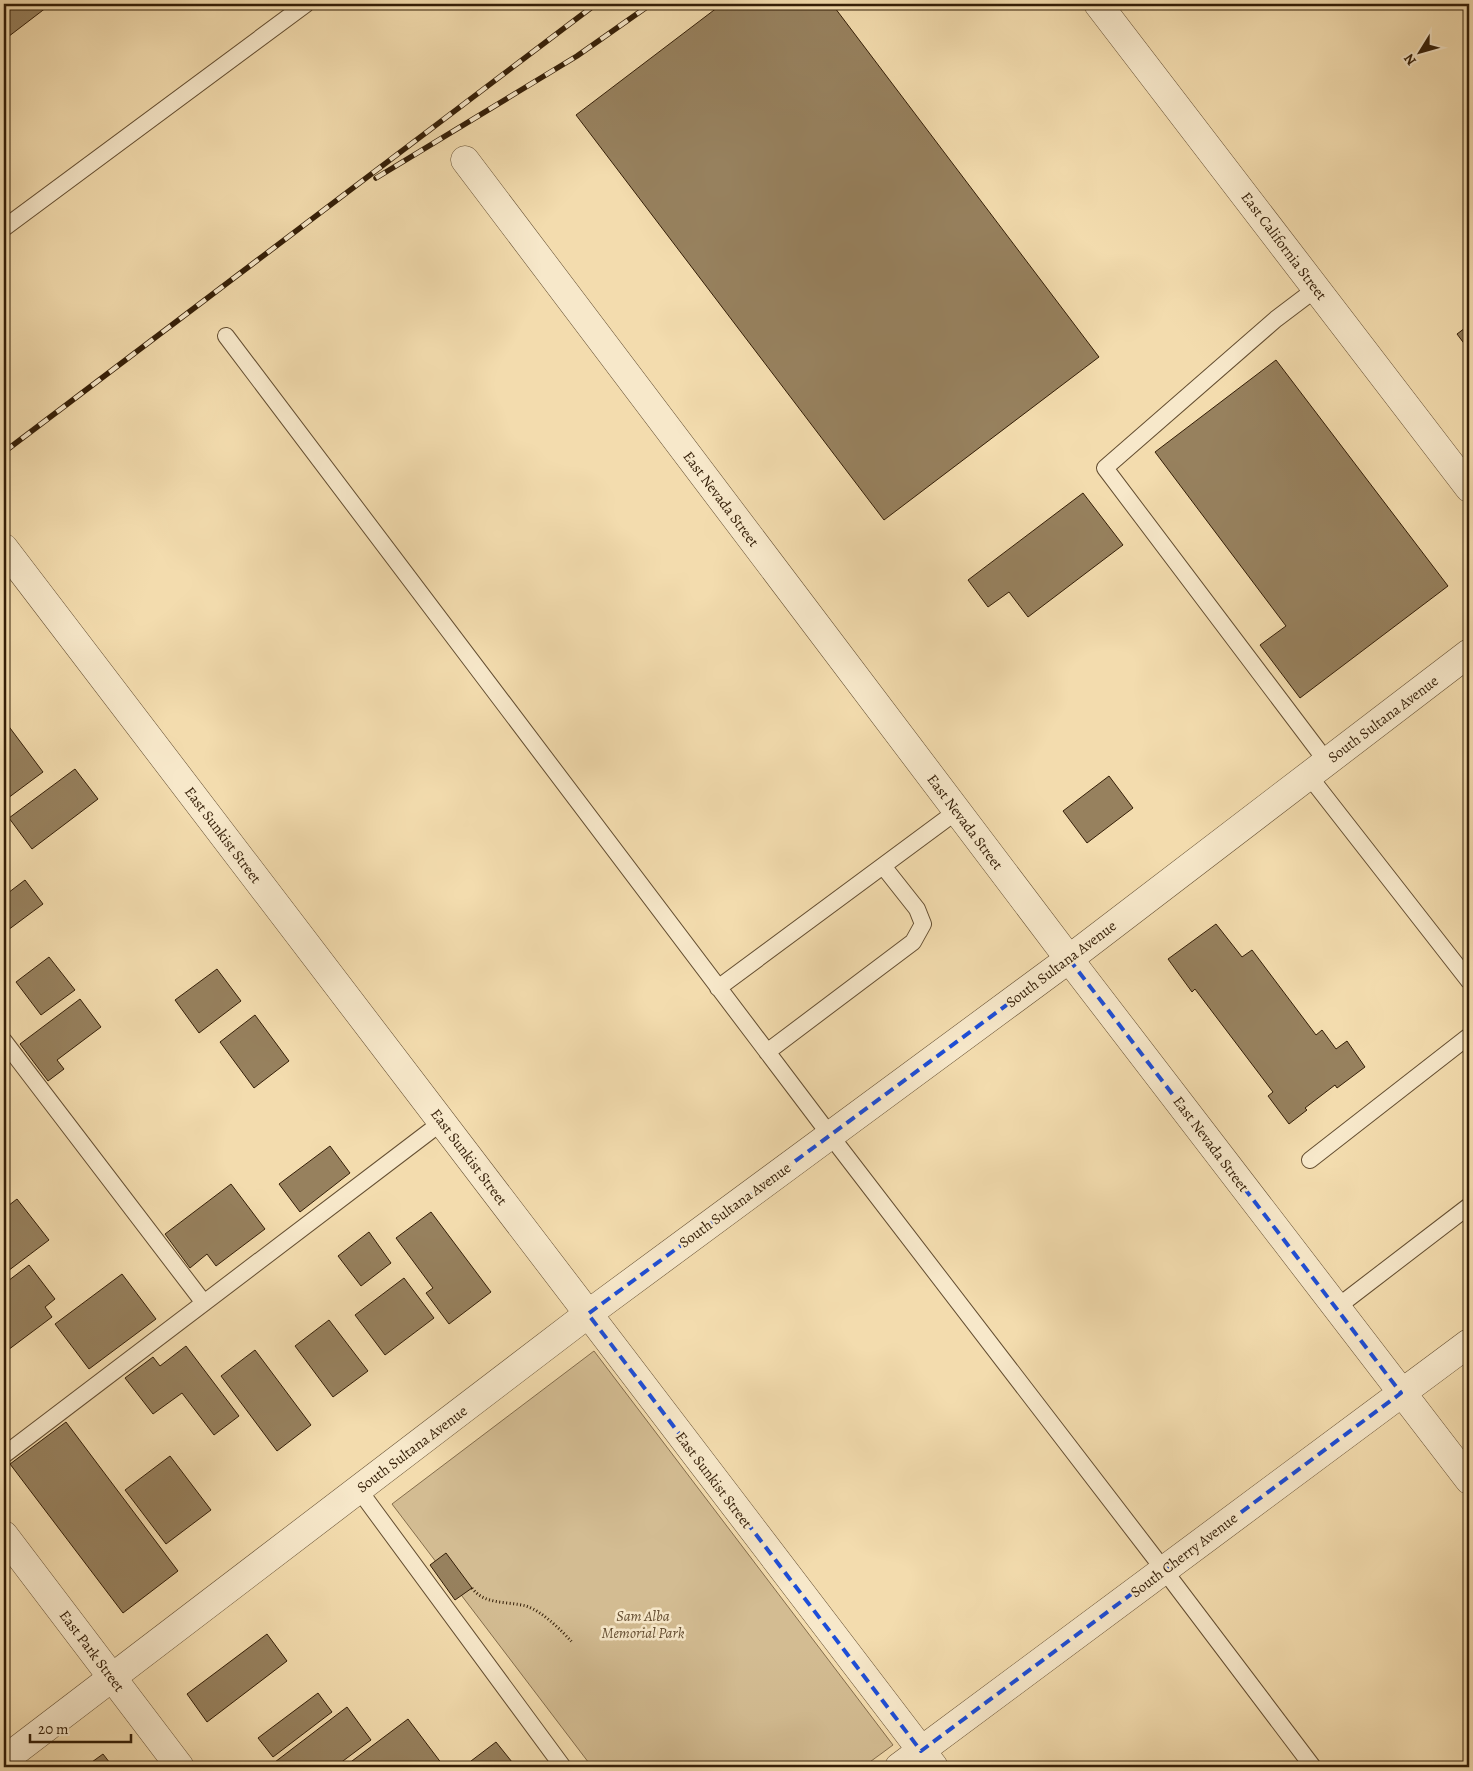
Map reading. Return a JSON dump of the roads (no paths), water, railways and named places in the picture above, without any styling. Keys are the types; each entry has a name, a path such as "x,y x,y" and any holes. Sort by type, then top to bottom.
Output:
{"street":[{"name":"East California Street","path":"1098,4 1469,488"},
{"name":"East Nevada Street","path":"465,160 1069,959 1469,1480"},
{"name":"East Sunkist Street","path":"4,548 927,1759"},
{"name":"South Sultana Avenue","path":"4,1760 588,1314 1069,959 1469,653"},
{"name":"South Cherry Avenue","path":"900,1767 927,1759 1164,1570 1469,1343"},
{"name":"East Park Street","path":"4,1535 180,1767"}],"lane":[{"path":"4,228 306,4"},
{"path":"1317,288 1276,319 1105,468 1469,981"},
{"path":"226,336 718,988 1313,1767"},
{"path":"718,988 957,811"},
{"path":"767,1052 913,942 923,924 917,909 883,866"},
{"path":"1310,1160 1469,1036"},
{"path":"4,1041 204,1303"},
{"path":"4,1455 442,1122"},
{"path":"1336,1308 1469,1206"},
{"path":"359,1490 563,1767"}],"railway":[{"path":"4,452 596,4"},
{"path":"376,178 577,56 651,4"}],"park label":[{"name":"Sam Alba Memorial Park","path":"643,1624"}]}
